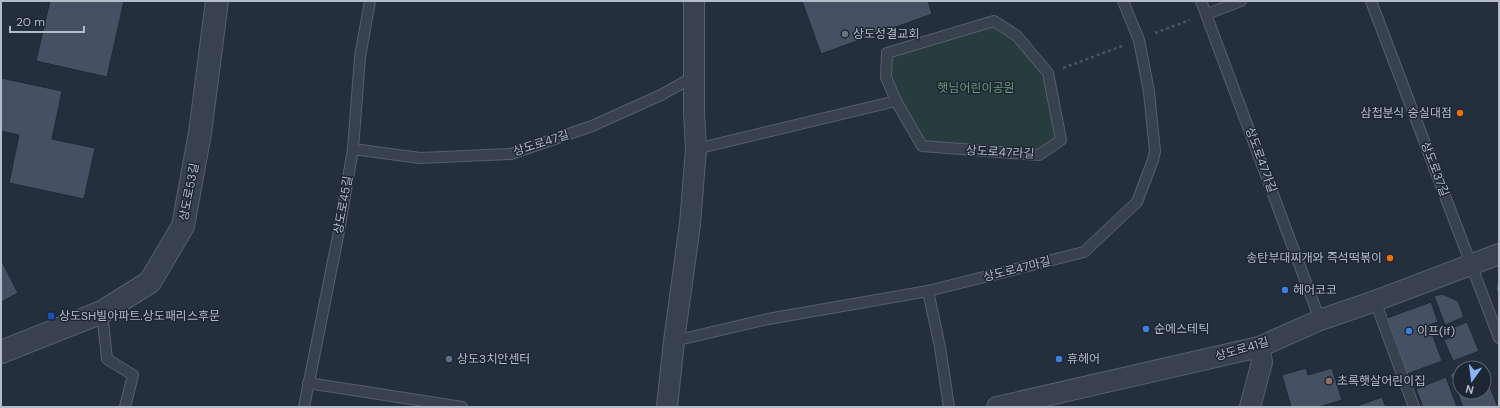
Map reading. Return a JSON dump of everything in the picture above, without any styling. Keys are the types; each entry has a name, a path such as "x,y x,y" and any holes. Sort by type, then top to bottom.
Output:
{"street":[{"name":"상도로53길","path":"1,352 102,312 150,282 183,226 200,133 217,1"},
{"path":"667,407 674,341 690,224 696,149 693,77 694,1"},
{"name":"상도로41길","path":"997,407 1259,347 1320,320 1375,301 1499,254"},
{"path":"1250,407 1262,362 1259,347"}],"lane":[{"name":"상도로45길","path":"304,407 339,231 353,149 360,57 370,1"},
{"name":"상도로47마길","path":"674,341 768,319 928,291 1084,252 1137,202 1155,151 1149,92 1139,40 1123,1"},
{"name":"상도로47가길","path":"1201,1 1320,320"},
{"path":"1207,14 1241,1"},
{"name":"상도로37길","path":"1371,1 1499,338"},
{"name":"상도로47라길","path":"994,20 1017,36 1048,74 1060,140 1039,155 922,146 896,101 886,77 887,53 994,20"},
{"name":"상도로47길","path":"353,149 420,158 511,154 592,126 662,95 693,77"},
{"path":"696,149 896,101"},
{"path":"928,291 940,347 949,407"},
{"path":"1375,301 1414,407"},
{"path":"102,312 106,358 133,374 125,407"},
{"path":"308,383 462,407"}],"green space":[{"name":"햇님어린이공원","path":"990,22 1008,33 1037,67 1053,101 1059,137 1032,153 924,141 898,101 887,53"}],"building":[{"path":"50,1 124,1 107,77 36,61"},
{"name":"상도성결교회","path":"802,1 928,1 932,14 821,54"},
{"path":"1,78 62,91 52,139 95,148 84,199 9,183 19,135 1,131"},
{"path":"1,260 18,293 1,302"},
{"path":"1499,276 1499,297 1496,289"},
{"path":"1442,294 1458,301 1464,317 1445,325 1434,296"},
{"path":"1431,302 1438,322 1429,325 1442,361 1407,374 1387,318"},
{"path":"1467,322 1479,351 1453,360 1444,340 1455,335 1452,328"},
{"path":"1306,368 1308,375 1332,368 1342,400 1319,407 1291,407 1282,375"},
{"path":"1446,377 1452,393 1452,400 1454,400 1457,407 1423,407 1416,389"},
{"path":"1492,392 1498,407 1463,407 1460,400 1492,400"},
{"path":"1382,397 1386,407 1354,407"}],"place":[{"name":"상도성결교회","path":"845,34"},
{"name":"삼첩분식 숭실대점","path":"1460,113"},
{"name":"송탄부대찌개와 즉석떡볶이","path":"1390,258"},
{"name":"헤어코코","path":"1285,290"},
{"name":"상도SH빌아파트.상도패리스후문","path":"51,316"},
{"name":"순에스테틱","path":"1146,329"},
{"name":"이프(if)","path":"1409,331"},
{"name":"상도3치안센터","path":"449,359"},
{"name":"휴헤어","path":"1059,359"},
{"name":"초록햇살어린이집","path":"1329,381"}]}
